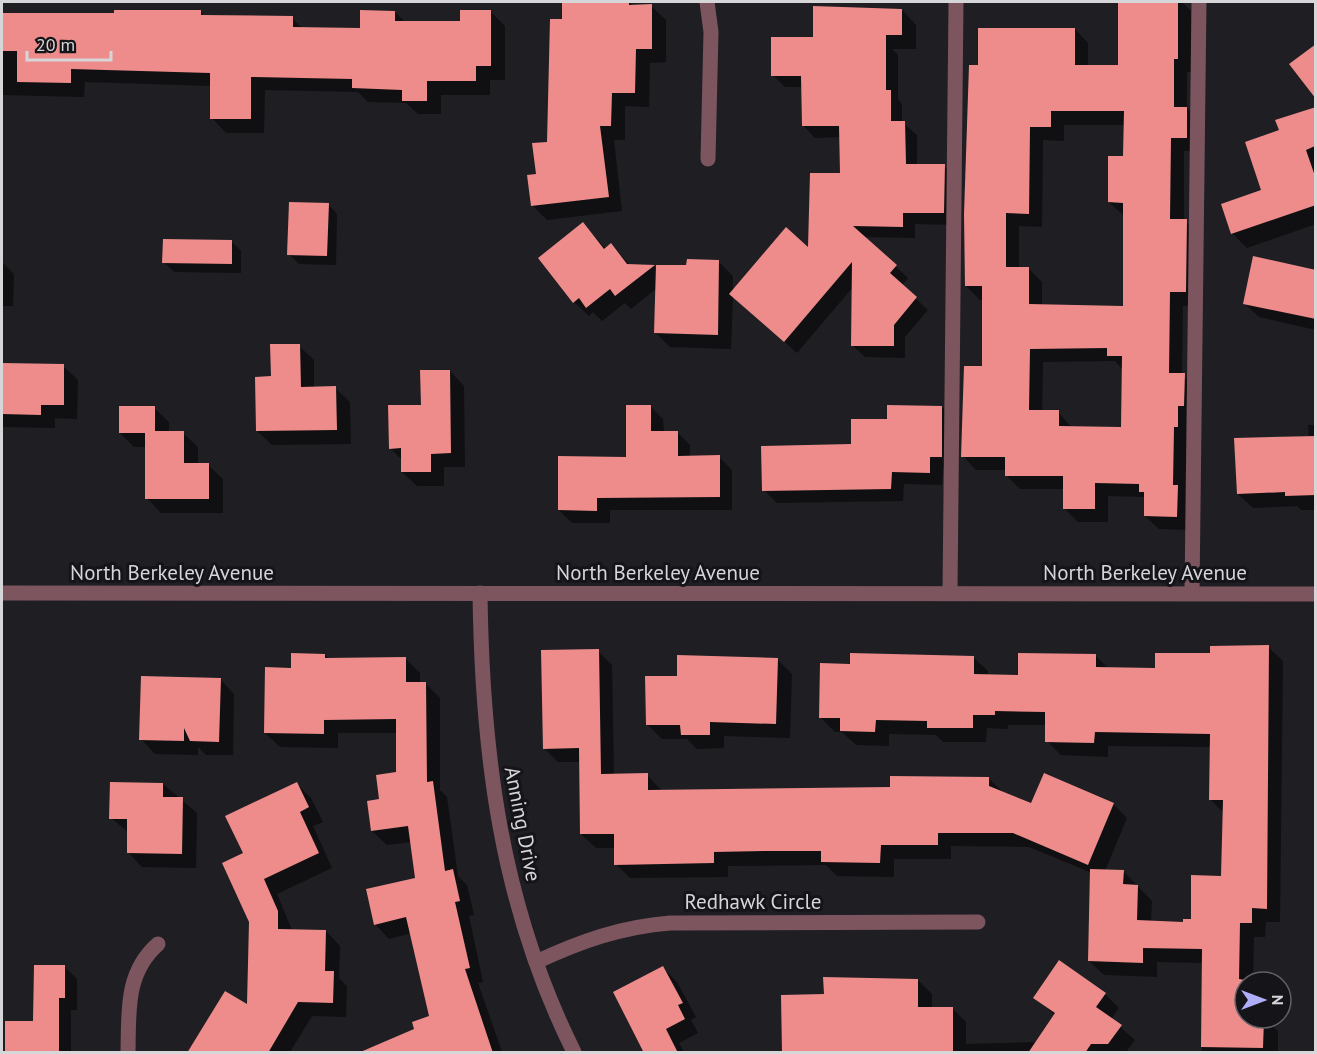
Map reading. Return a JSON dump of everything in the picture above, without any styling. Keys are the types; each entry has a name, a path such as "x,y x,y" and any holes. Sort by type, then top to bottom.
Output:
{"street":[{"path":"707,2 711,32 708,159"},
{"path":"950,592 956,2"},
{"path":"1192,593 1199,2"},
{"name":"North Berkeley Avenue","path":"2,593 1316,594"},
{"name":"Anning Drive","path":"480,593 483,708 491,778 514,889 536,962 574,1053"},
{"name":"Redhawk Circle","path":"536,962 600,934 624,928 670,923 978,922"},
{"path":"128,1053 129,1000 132,987 143,959 158,944"}],"building":[{"path":"562,2 652,4 652,49 636,49 635,93 612,93 611,126 600,126 609,197 531,206 527,175 536,174 532,143 547,142 550,19 562,19"},
{"path":"1118,2 1178,2 1178,59 1174,59 1174,107 1187,107 1187,138 1171,138 1170,219 1187,219 1186,292 1170,292 1169,373 1185,373 1184,406 1178,406 1178,427 1174,427 1173,485 1178,485 1177,517 1144,516 1144,492 1139,492 1139,484 1095,483 1095,509 1063,509 1063,476 1005,476 1005,457 961,457 964,366 982,366 982,286 965,286 964,214 969,65 978,65 978,28 1075,28 1075,65 1118,65","holes":["1051,111 1124,111 1123,156 1108,156 1108,202 1123,203 1123,306 1029,304 1029,267 1006,267 1006,213 1029,214 1030,127 1051,127","1107,348 1107,356 1122,356 1121,427 1059,426 1059,410 1029,410 1030,349"]},
{"path":"813,6 902,9 902,35 886,35 886,90 891,90 891,121 905,121 906,164 945,164 944,213 903,213 903,227 853,226 897,265 890,273 917,297 894,325 894,346 851,346 852,262 784,342 729,294 786,227 808,247 810,173 840,173 839,126 802,126 801,76 771,76 771,37 813,37"},
{"path":"114,10 201,10 201,15 293,16 293,27 360,28 360,10 395,11 395,21 460,21 460,10 491,10 491,66 476,66 476,81 427,81 427,101 402,101 402,90 352,88 352,79 251,77 251,119 210,119 210,73 71,69 71,83 17,82 17,51 2,51 2,13 114,13"},
{"path":"1316,44 1316,99 1289,64"},
{"path":"1316,107 1315,146 1306,150 1316,179 1316,205 1231,234 1221,204 1261,190 1245,142 1279,130 1275,120"},
{"path":"289,202 329,203 327,256 287,255"},
{"path":"583,222 604,249 611,243 627,264 655,265 615,296 610,289 586,308 579,298 573,303 538,258"},
{"path":"163,239 232,240 232,264 162,263"},
{"path":"1253,256 1316,270 1316,319 1243,304"},
{"path":"687,259 719,260 718,335 654,333 656,265 686,265"},
{"path":"270,344 300,344 301,387 336,386 337,430 256,431 255,377 271,376"},
{"path":"2,363 64,364 64,405 41,405 41,415 2,414"},
{"path":"420,370 450,370 451,453 431,454 431,472 401,472 401,448 389,449 388,405 421,405"},
{"path":"626,405 651,405 651,431 678,431 678,456 720,455 720,497 597,498 597,511 558,510 558,456 626,457"},
{"path":"887,405 942,406 942,457 930,457 930,473 892,472 891,489 762,491 761,446 851,444 851,419 887,419"},
{"path":"119,406 155,406 155,431 184,431 184,463 209,463 209,499 145,499 145,433 119,433"},
{"path":"1316,436 1316,495 1285,496 1285,492 1237,494 1234,438"},
{"path":"1269,645 1267,909 1252,908 1252,923 1240,923 1239,970 1233,970 1233,1030 1264,1030 1263,1048 1201,1047 1202,949 1143,948 1143,963 1088,961 1090,869 1124,870 1123,884 1138,885 1137,920 1183,922 1183,919 1191,919 1191,875 1221,876 1223,800 1209,800 1210,734 1095,732 1094,743 1045,742 1045,712 995,711 995,715 973,715 973,728 927,728 927,721 876,720 875,732 840,731 840,718 819,718 820,663 850,664 850,653 974,656 974,674 1018,675 1018,653 1096,654 1096,667 1155,668 1155,653 1210,653 1210,646"},
{"path":"599,649 601,774 648,773 648,790 890,787 890,776 989,777 989,786 1031,803 1044,773 1114,803 1088,865 1013,833 938,833 938,845 881,845 880,863 821,862 821,851 766,851 714,852 714,863 614,865 614,834 580,834 579,748 543,749 541,650"},
{"path":"291,653 325,654 325,658 406,657 406,682 426,682 427,782 433,781 445,871 453,869 460,901 455,902 470,968 465,969 493,1053 358,1053 414,1029 412,1022 429,1016 406,917 374,925 366,889 415,878 408,826 371,831 367,801 379,799 376,775 396,772 396,719 324,720 324,734 264,733 265,667 291,668"},
{"path":"677,655 778,658 776,724 710,722 710,735 681,735 680,725 646,725 645,676 677,676"},
{"path":"141,676 221,678 219,742 190,741 184,728 184,741 139,740"},
{"path":"110,782 163,783 163,797 183,797 182,854 127,853 127,819 109,819"},
{"path":"297,782 309,807 300,812 319,853 264,879 278,911 278,929 326,930 325,971 334,971 333,1003 298,1002 268,1053 187,1053 225,991 247,1004 249,922 222,863 243,853 225,816"},
{"path":"1059,960 1106,993 1096,1007 1122,1025 1108,1044 1091,1044 1085,1053 1028,1053 1055,1013 1033,998"},
{"path":"34,965 65,965 65,998 59,998 59,1053 5,1053 5,1021 33,1021"},
{"path":"663,966 683,1003 678,1005 685,1019 666,1029 678,1053 644,1053 613,992"},
{"path":"823,977 918,979 918,1007 953,1007 953,1053 782,1053 781,995 824,994"}]}
